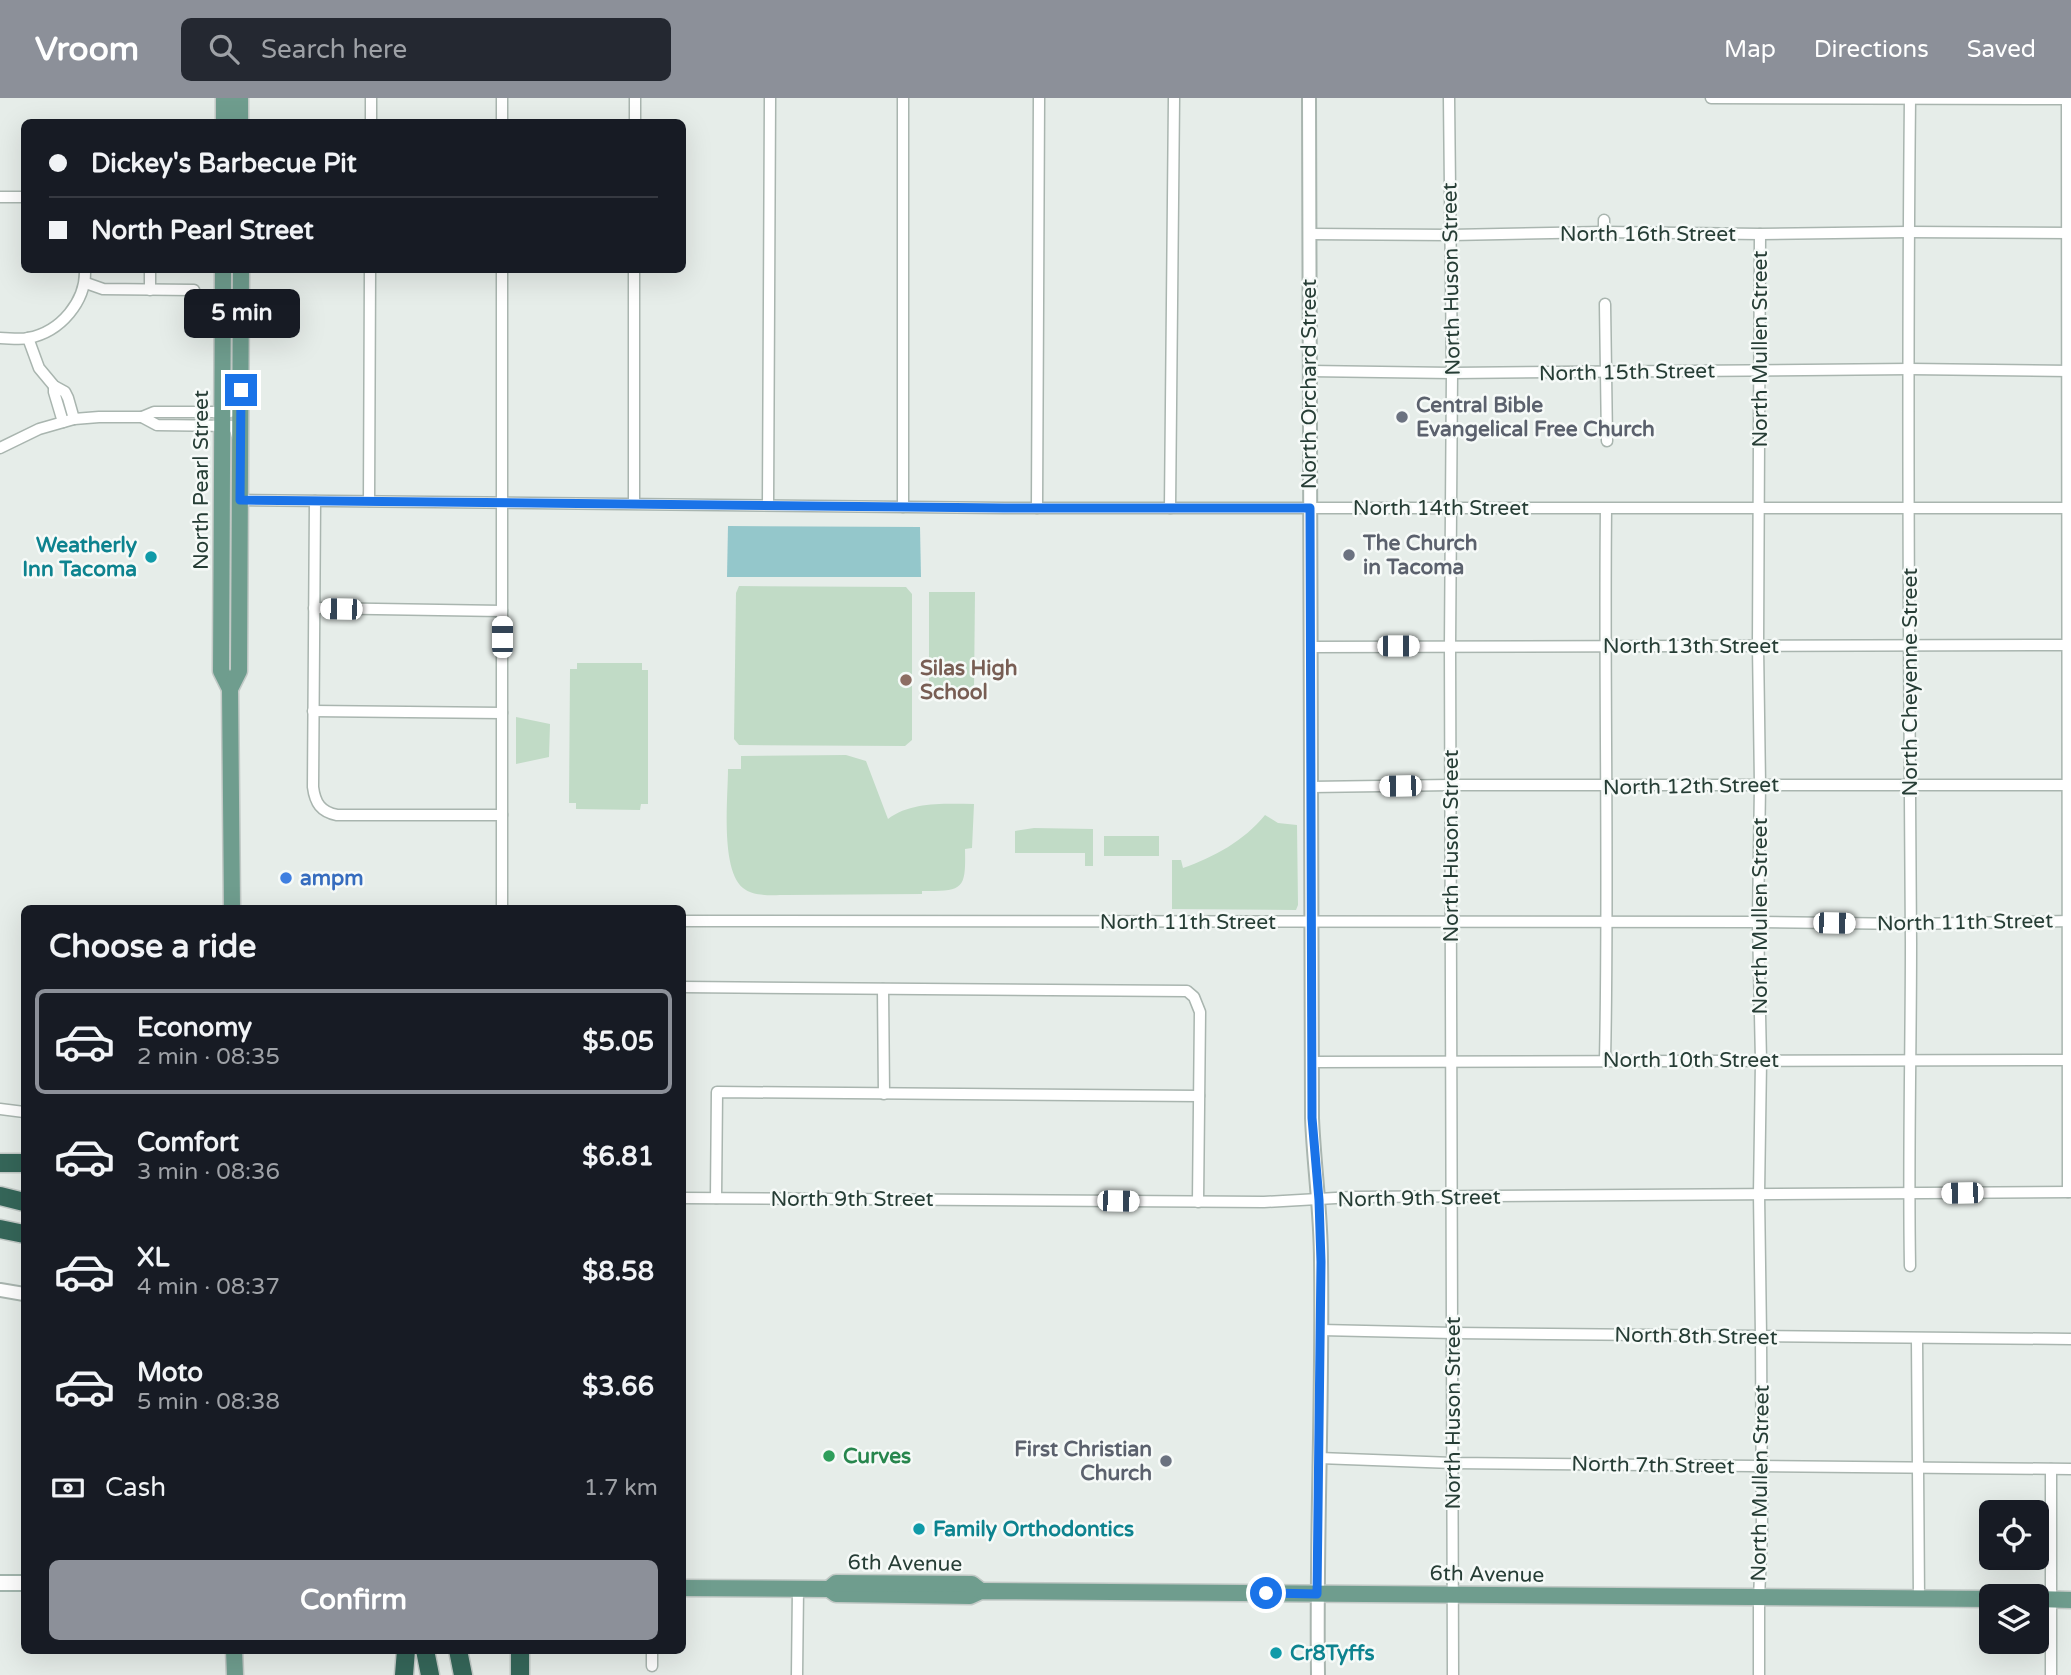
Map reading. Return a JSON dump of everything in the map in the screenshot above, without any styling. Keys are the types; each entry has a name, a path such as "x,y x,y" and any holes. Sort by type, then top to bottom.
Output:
{"highway":[{"path":"0,1163 21,1163"},
{"path":"0,1196 21,1201"},
{"path":"0,1229 21,1233"},
{"path":"404,1675 406,1654"},
{"path":"426,1654 430,1675"},
{"path":"459,1654 463,1675"},
{"path":"520,1654 520,1675"}],"main road":[{"path":"224,119 225,98"},
{"path":"240,98 240,119"},
{"name":"North Pearl Street","path":"223,273 221,671 230,690 232,905"},
{"name":"North Pearl Street","path":"230,690 239,671 241,273"},
{"path":"0,1583 21,1583"},
{"name":"6th Avenue","path":"686,1588 830,1589 836,1583 926,1583 972,1584 981,1591 1979,1599"},
{"path":"2049,1599 2071,1600"},
{"path":"234,1654 236,1675"}],"street":[{"path":"371,98 371,119"},
{"path":"502,98 502,119"},
{"path":"635,98 635,119"},
{"path":"768,505 770,98"},
{"path":"903,98 903,507"},
{"path":"1037,508 1039,98"},
{"path":"1170,508 1174,98"},
{"name":"North Orchard Street","path":"1308,98 1311,1062 1313,1145 1319,1200 1321,1330 1318,1675"},
{"name":"North Huson Street","path":"1449,98 1452,373 1450,1061 1453,1675"},
{"path":"1711,98 2068,99 2069,1192"},
{"name":"North Cheyenne Street","path":"1910,98 1910,1266"},
{"path":"0,197 21,197"},
{"path":"1604,220 1604,232"},
{"name":"North 16th Street","path":"1309,234 2069,233"},
{"name":"North Mullen Street","path":"1759,1675 1762,1532 1758,922 1760,234"},
{"path":"0,338 28,338 58,324 72,311 86,283 85,273"},
{"path":"150,273 150,290"},
{"path":"369,501 370,273"},
{"path":"502,273 502,905"},
{"path":"634,273 634,503"},
{"path":"86,283 103,289 194,290"},
{"path":"1605,304 1607,441"},
{"path":"28,338 39,368 54,386 54,392 69,421"},
{"name":"North 15th Street","path":"1309,371 1606,373 1910,369 2069,372"},
{"path":"222,419 233,411 241,390"},
{"path":"0,448 38,429 69,421 99,417 142,417 154,412 222,419 235,429 240,453"},
{"name":"North 14th Street","path":"222,500 1037,508 2069,508"},
{"path":"315,501 313,787 320,808 337,815 502,815"},
{"path":"1605,1060 1608,923 1606,509"},
{"path":"314,608 502,611"},
{"name":"North 13th Street","path":"1310,646 2069,645"},
{"path":"313,711 502,713"},
{"name":"North 12th Street","path":"1311,788 1451,785 2069,785"},
{"name":"North 11th Street","path":"686,921 1911,924 2069,921"},
{"path":"686,986 1187,992 1194,997 1200,1012 1198,1202"},
{"path":"883,989 884,1094"},
{"name":"North 10th Street","path":"1311,1062 2069,1060"},
{"path":"716,1198 717,1092 1199,1096"},
{"path":"0,1109 21,1112"},
{"name":"North 9th Street","path":"686,1198 1264,1202 1353,1197 2069,1192"},
{"path":"0,1290 21,1294"},
{"name":"North 8th Street","path":"1321,1330 2071,1339"},
{"path":"1917,1339 1919,1599"},
{"name":"North 7th Street","path":"1319,1458 1453,1463 2071,1469"},
{"path":"2045,1584 2051,1469"},
{"path":"797,1589 797,1675"},
{"path":"2049,1653 2051,1675"},
{"path":"652,1654 652,1666"}],"green space":[{"path":"739,586 906,587 912,594 912,740 905,746 739,745 734,739 736,593"},
{"path":"929,592 975,592 974,690 929,690"},
{"path":"577,663 642,663 642,670 648,670 648,804 641,804 640,810 576,809 576,803 569,803 570,669 577,669"},
{"path":"516,717 550,724 549,757 516,764"},
{"path":"846,755 866,761 888,819 918,806 974,804 972,848 965,849 963,880 959,885 954,889 922,891 922,894 770,895 753,893 743,888 736,879 728,849 728,769 741,769 741,756"},
{"path":"1265,815 1278,823 1297,825 1296,910 1172,909 1172,860 1181,860 1183,868 1206,859 1238,840"},
{"path":"1034,828 1093,829 1093,866 1085,866 1085,853 1015,853 1015,831"},
{"path":"1104,836 1159,836 1159,856 1104,856"}],"water":[{"path":"728,526 920,527 921,577 727,577"}],"place":[{"name":"Central Bible Evangelical Free Church","path":"1402,417"},
{"name":"The Church in Tacoma","path":"1349,555"},
{"name":"Weatherly Inn Tacoma","path":"151,557"},
{"name":"Silas High School","path":"906,680"},
{"name":"ampm","path":"286,878"},
{"name":"Curves","path":"829,1456"},
{"name":"First Christian Church","path":"1166,1461"},
{"name":"Family Orthodontics","path":"919,1529"},
{"name":"Cr8Tyffs","path":"1276,1653"}],"route":[{"path":"241,390 240,500 1004,508 1310,508 1312,1118 1321,1262 1317,1594 1266,1593"}]}
